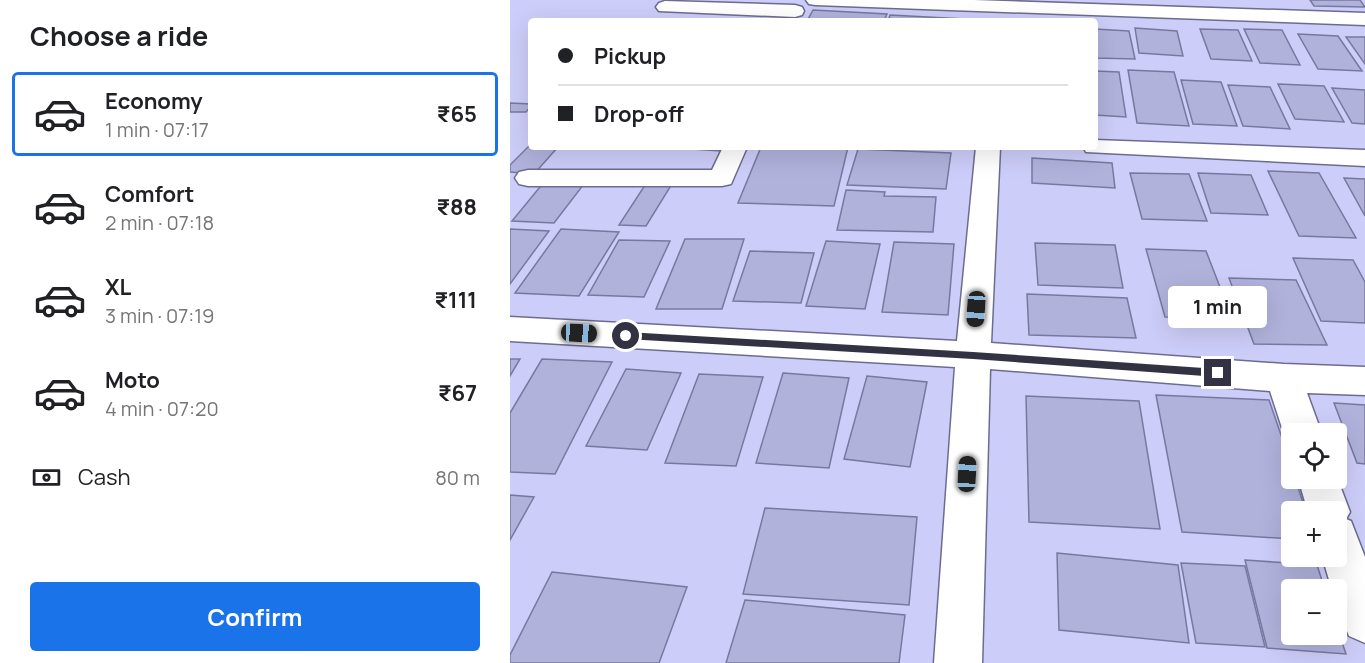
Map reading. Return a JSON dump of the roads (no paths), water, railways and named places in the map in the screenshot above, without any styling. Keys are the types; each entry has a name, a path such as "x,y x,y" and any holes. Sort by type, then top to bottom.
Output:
{"street":[{"path":"815,0 996,9 1099,6 1287,8 1365,19"},
{"path":"665,7 795,11"},
{"path":"1098,147 1365,158"},
{"path":"528,178 722,178 734,150"},
{"path":"958,663 973,356 988,150"},
{"path":"510,329 973,356 1284,378 1365,381"},
{"path":"1284,378 1299,423"},
{"path":"1347,567 1365,620"}]}
